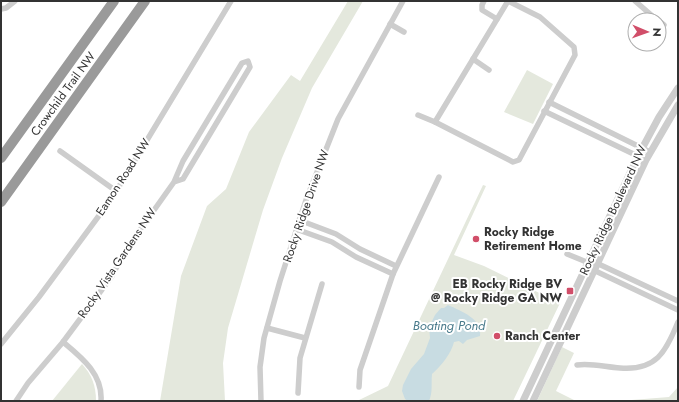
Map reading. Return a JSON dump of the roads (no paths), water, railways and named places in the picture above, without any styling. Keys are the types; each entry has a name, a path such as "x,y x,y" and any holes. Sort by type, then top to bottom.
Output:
{"highway":[{"name":"Crowchild Trail NW","path":"1,158 114,1"},
{"name":"Crowchild Trail NW","path":"1,202 145,1"}],"street":[{"path":"1,9 6,8 15,1"},
{"name":"Eamon Road NW","path":"1,344 39,297 116,191 231,1"},
{"name":"Rocky Ridge Drive NW","path":"261,401 260,367 262,347 299,220 338,119 402,1"},
{"path":"484,1 482,10 497,19"},
{"path":"418,115 435,122 512,162 518,160 575,55 574,47 540,16 508,1 435,122"},
{"path":"635,1 648,12"},
{"path":"390,24 404,32"},
{"path":"473,59 489,70"},
{"name":"Rocky Vista Gardens NW","path":"16,401 28,383 63,342 112,276 125,251 174,182 183,161 242,63 248,61 250,67 183,179 174,182"},
{"name":"Rocky Ridge Boulevard NW","path":"524,401 638,156 659,117 678,88"},
{"path":"550,102 650,152"},
{"name":"Rocky Ridge Boulevard NW","path":"534,401 646,160 678,105"},
{"path":"544,111 646,160"},
{"path":"60,151 116,191"},
{"path":"359,387 360,370 395,270 439,177"},
{"path":"299,220 336,234 395,270"},
{"path":"296,229 332,242 356,257 395,270"},
{"path":"332,242 336,234"},
{"path":"356,257 360,249"},
{"path":"567,254 589,263 678,310"},
{"path":"596,267 678,300"},
{"path":"298,393 300,358 322,284"},
{"path":"577,365 588,363 620,368 631,368 650,364 659,358 666,348 677,329 678,322"},
{"path":"267,328 305,338"},
{"path":"63,342 84,359 92,370 99,384 101,401"}],"water":[{"name":"Boating Pond","path":"448,305 465,313 475,320 480,330 480,336 467,340 463,344 459,341 454,342 451,351 445,360 432,374 429,401 408,401 405,399 402,391 403,385 411,369 424,354 430,338 429,327 435,315 441,308"}],"place":[{"name":"Rocky Ridge Retirement Home","path":"476,239"},
{"name":"EB Rocky Ridge BV @ Rocky Ridge GA NW","path":"570,291"},
{"name":"Ranch Center","path":"497,336"}]}
